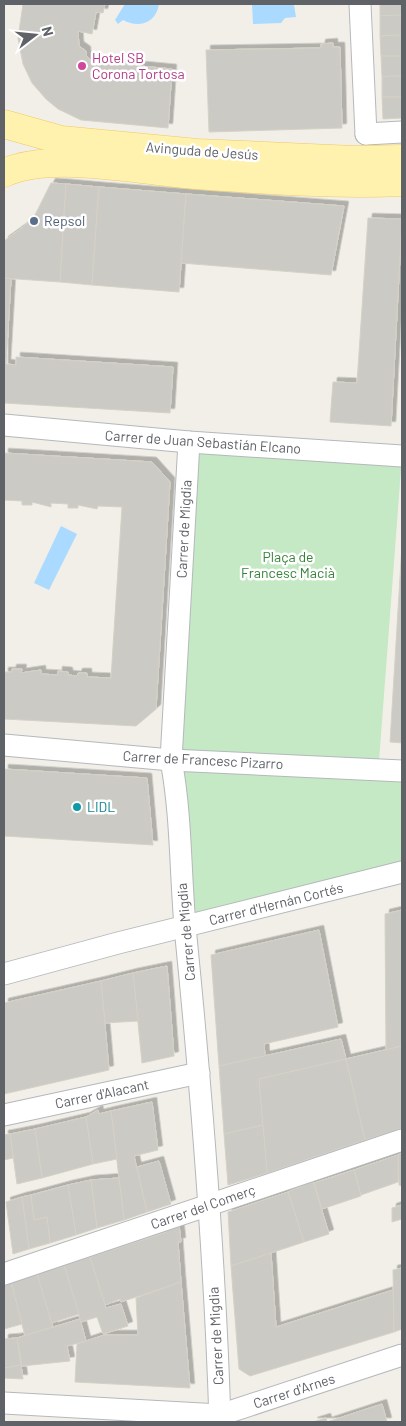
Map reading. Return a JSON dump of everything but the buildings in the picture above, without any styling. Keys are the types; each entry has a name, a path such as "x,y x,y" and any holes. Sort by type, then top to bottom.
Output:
{"main road":[{"name":"Avinguda de Jesús","path":"4,124 71,141 197,153 354,160 402,159"},
{"name":"Avinguda de Jesús","path":"4,173 18,166 60,162 273,179 402,182"}],"street":[{"path":"354,160 366,134 360,4"},
{"path":"366,134 402,132"},
{"name":"Carrer de Juan Sebastián Elcano","path":"4,425 189,442 402,456"},
{"name":"Carrer de Migdia","path":"189,442 171,760 179,799 185,927 209,1205 220,1419"},
{"name":"Carrer de Francesc Pizarro","path":"4,745 171,760 402,771"},
{"name":"Carrer d'Hernán Cortés","path":"4,974 118,943 402,872"},
{"name":"Carrer d'Alacant","path":"4,1115 199,1073"},
{"name":"Carrer del Comerç","path":"4,1274 402,1140"},
{"name":"Carrer d'Arnes","path":"4,1403 220,1419 402,1356"}],"green space":[{"name":"Plaça de Francesc Macià","path":"189,442 402,456 379,761 402,774 402,872 185,927 179,799"}],"water":[{"path":"125,4 159,4 151,20 135,24 123,20 118,24 115,20"},
{"path":"252,4 294,5 296,17 285,18 281,23 253,24"},
{"path":"61,526 77,534 49,590 34,583"}],"place":[{"name":"Hotel SB Corona Tortosa","path":"82,66"},
{"name":"Repsol","path":"34,221"},
{"name":"LIDL","path":"77,807"}]}
